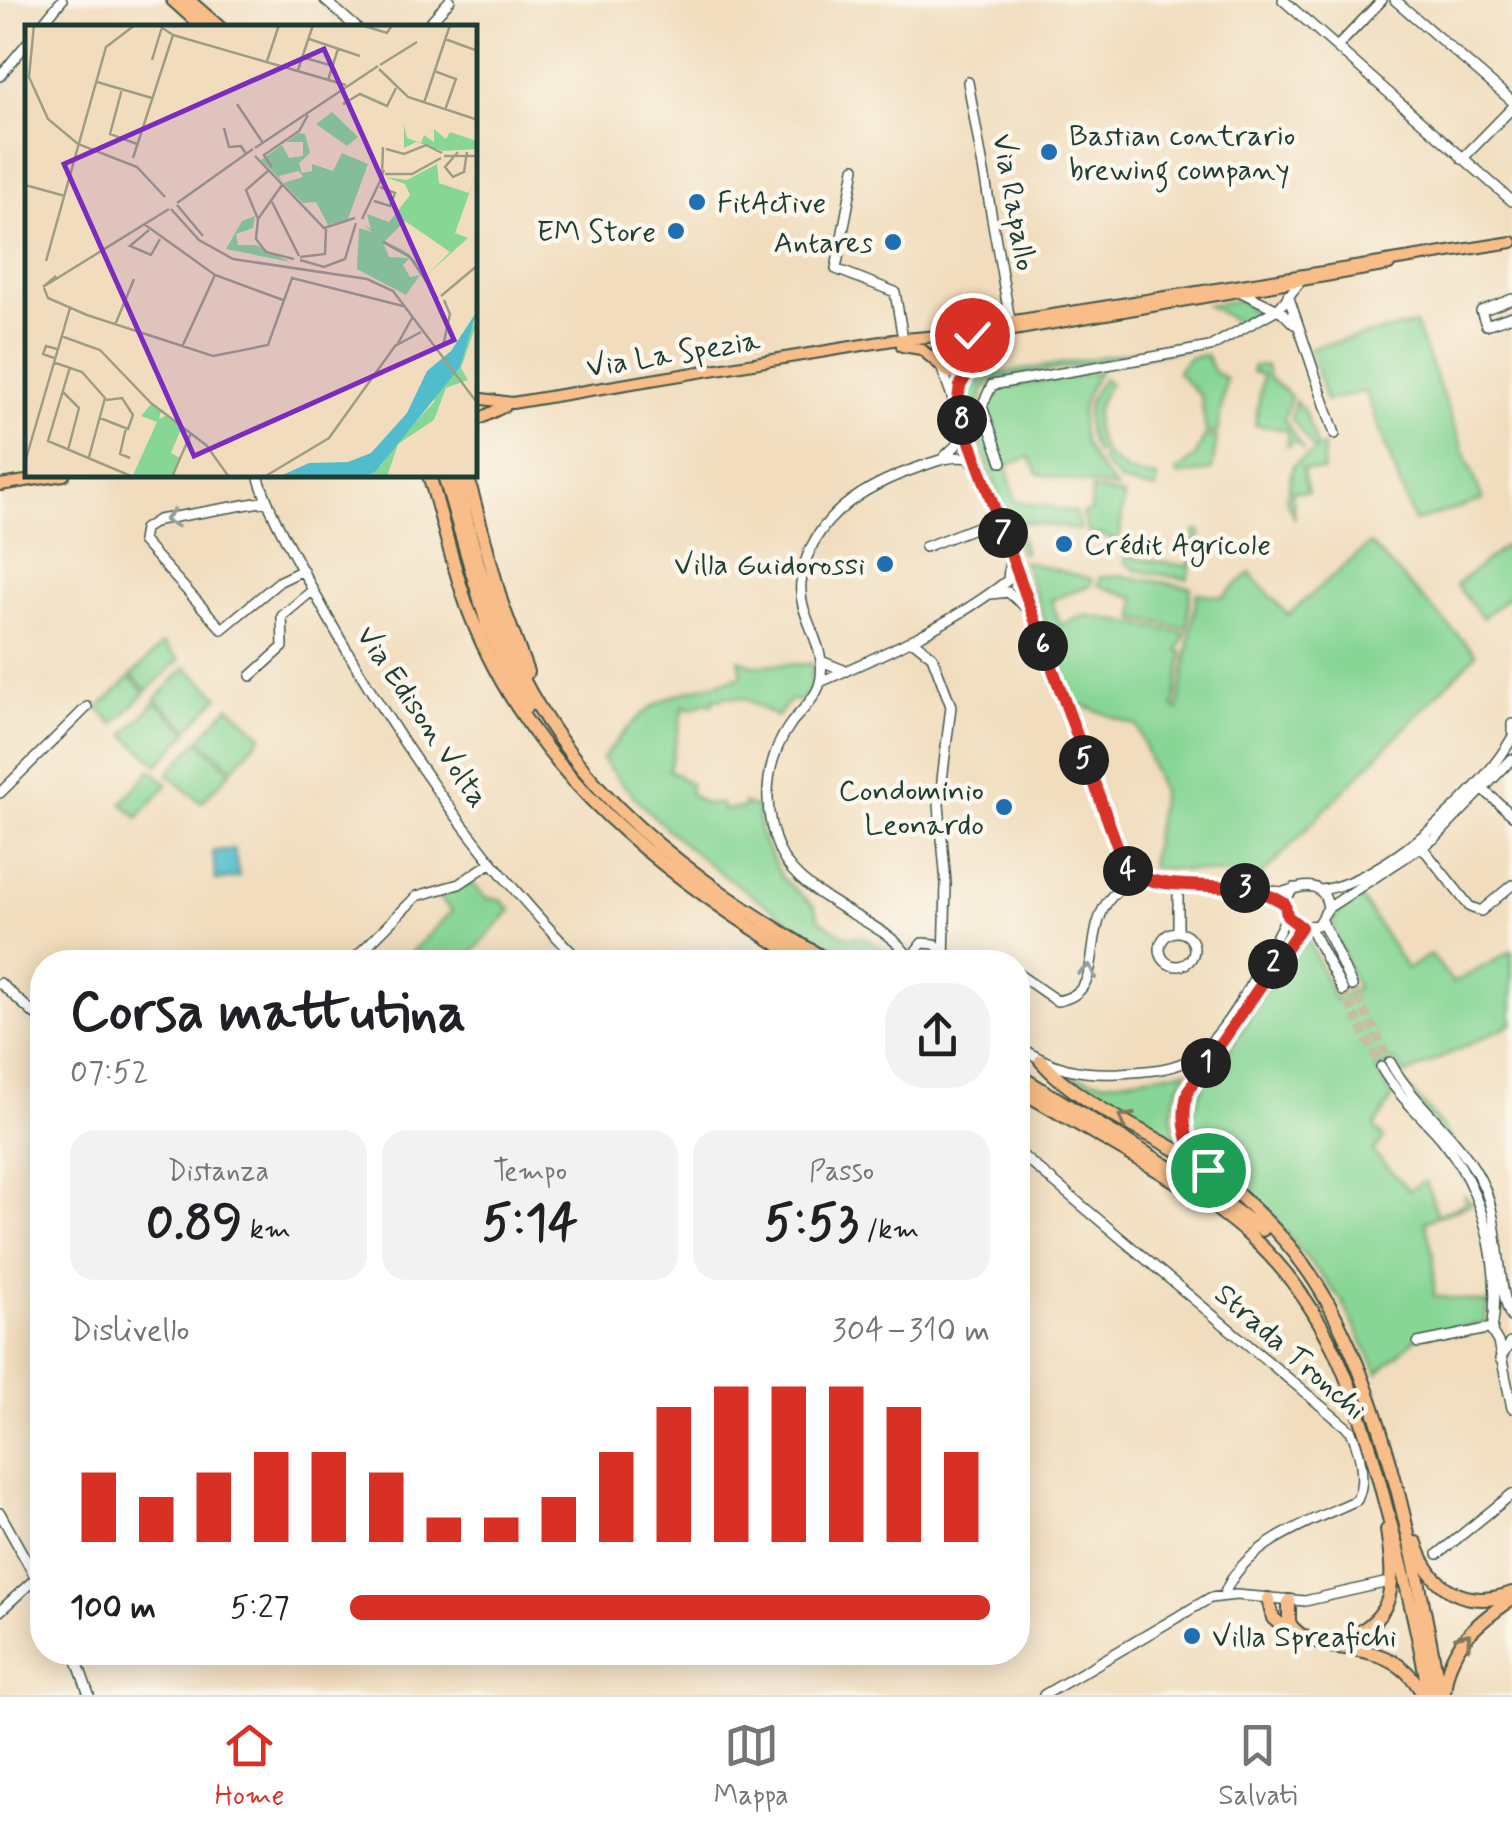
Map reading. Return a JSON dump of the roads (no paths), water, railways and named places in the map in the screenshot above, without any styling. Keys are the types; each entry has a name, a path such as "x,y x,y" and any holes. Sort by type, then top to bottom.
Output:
{"highway":[{"path":"173,0 201,25"},
{"path":"188,0 217,25"},
{"path":"430,478 471,614 511,697 597,806 659,865 707,901 787,950"},
{"path":"445,478 491,635 550,748"},
{"path":"456,478 498,626 542,712 582,769 635,827 702,883 810,950"},
{"path":"468,478 501,602 542,712"},
{"path":"768,925 816,950"},
{"path":"1040,1062 1079,1092 1208,1170 1295,1254 1362,1377 1396,1495 1442,1695"},
{"path":"1030,1083 1239,1211 1290,1258 1323,1300"},
{"path":"1030,1096 1222,1213 1272,1257 1323,1324 1341,1358 1405,1574 1426,1695"},
{"path":"1290,1602 1289,1623 1306,1638 1330,1642 1352,1638 1379,1619 1390,1592 1380,1484"},
{"path":"1396,1495 1434,1581 1470,1599 1512,1596"},
{"path":"1442,1695 1448,1665 1461,1640 1512,1596"},
{"path":"1268,1599 1273,1618 1290,1635 1306,1643 1387,1656 1411,1675 1426,1695"}],"main road":[{"name":"Via La Spezia","path":"478,420 512,404 903,339 982,333 1512,242"},
{"name":"Via La Spezia","path":"1101,310 1166,296 1238,288 1271,302 1300,278"},
{"path":"970,370 991,337 1011,326"},
{"path":"962,335 976,346 977,359"},
{"path":"941,367 937,348 949,336"},
{"name":"Via La Spezia","path":"843,352 913,346 958,375 970,370"},
{"name":"Via La Spezia","path":"478,398 512,404"},
{"path":"0,485 45,478"}],"street":[{"path":"42,25 62,0"},
{"path":"325,0 354,25"},
{"path":"428,25 450,0"},
{"path":"1283,0 1512,201"},
{"path":"1338,48 1382,0"},
{"path":"1395,0 1512,105 1462,159"},
{"path":"0,76 25,46"},
{"name":"Via Rapallo","path":"968,82 1011,326"},
{"path":"855,168 836,269 895,292 903,339"},
{"path":"1512,300 1481,310 1486,325 1512,316"},
{"path":"1002,462 982,406 984,394 994,384 1199,350 1228,340 1271,302 1295,326 1335,434"},
{"path":"941,367 1120,859 1126,870 1138,878 1264,890 1308,885 1321,890 1344,885 1413,842 1459,803 1502,756 1512,731"},
{"path":"957,406 960,386 970,370"},
{"path":"944,457 967,435"},
{"path":"903,950 899,944 809,887 787,863 772,827 767,803 775,755 820,682 821,660 801,583 823,528 840,507 881,480 944,457 969,458 980,469"},
{"name":"Via Edison Volta","path":"259,478 266,501 313,590 406,744 492,862 570,950"},
{"path":"266,501 158,520 144,529 142,541 222,630 280,582 302,570"},
{"path":"925,547 997,519"},
{"path":"820,682 912,640 990,594 1008,580 1010,554"},
{"path":"251,676 283,647 282,616 313,590"},
{"path":"990,594 1008,592 1031,612"},
{"path":"928,631 927,648 951,706 938,831 947,917 945,950"},
{"path":"912,640 927,648"},
{"path":"821,660 846,670"},
{"path":"0,793 88,708"},
{"path":"1287,916 1305,927 1348,989 1322,921 1328,908 1422,847 1485,790 1512,759"},
{"path":"1485,790 1512,815"},
{"path":"1422,847 1470,906 1481,911 1512,885"},
{"path":"363,950 417,896 459,884 492,862"},
{"path":"1030,982 1057,1001 1078,994 1092,972 1091,942 1098,919 1120,888 1138,878"},
{"path":"1178,883 1178,932"},
{"path":"1030,1055 1074,1073 1097,1074 1158,1070 1192,1058 1219,1030 1287,916 1285,904 1294,888"},
{"path":"1264,890 1285,904"},
{"path":"1321,890 1328,908"},
{"path":"917,950 947,917"},
{"path":"1208,1170 1186,1136 1188,1091 1305,927 1322,921"},
{"path":"899,944 921,944 930,950"},
{"path":"0,983 30,1010"},
{"path":"1418,1342 1493,1325 1512,1318 1498,1230 1483,1185 1462,1148 1385,1064 1401,1097 1450,1150 1472,1187 1488,1238 1493,1325 1512,1408"},
{"name":"Strada Tronchi","path":"1030,1162 1351,1431 1363,1482 1357,1500 1271,1542 1231,1579 1224,1594"},
{"path":"1498,1342 1511,1342"},
{"path":"1499,1362 1511,1342"},
{"path":"1438,1554 1511,1494"},
{"path":"0,1513 30,1567"},
{"path":"1044,1695 1224,1594 1290,1602 1384,1583"},
{"path":"0,1611 30,1584"},
{"path":"79,1665 89,1695"}],"water":[{"path":"234,849 239,877 216,881 213,851"}],"tunnel":[{"path":"1352,986 1390,1062"},
{"path":"1343,991 1381,1067"}],"place":[{"name":"Bastian contrario brewing company","path":"1049,152"},
{"name":"FitActive","path":"697,202"},
{"name":"EM Store","path":"676,231"},
{"name":"Antares","path":"893,242"},
{"name":"Crédit Agricole","path":"1064,544"},
{"name":"Villa Guidorossi","path":"885,564"},
{"name":"Condominio Leonardo","path":"1004,807"},
{"name":"Villa Spreafichi","path":"1192,1636"}]}
